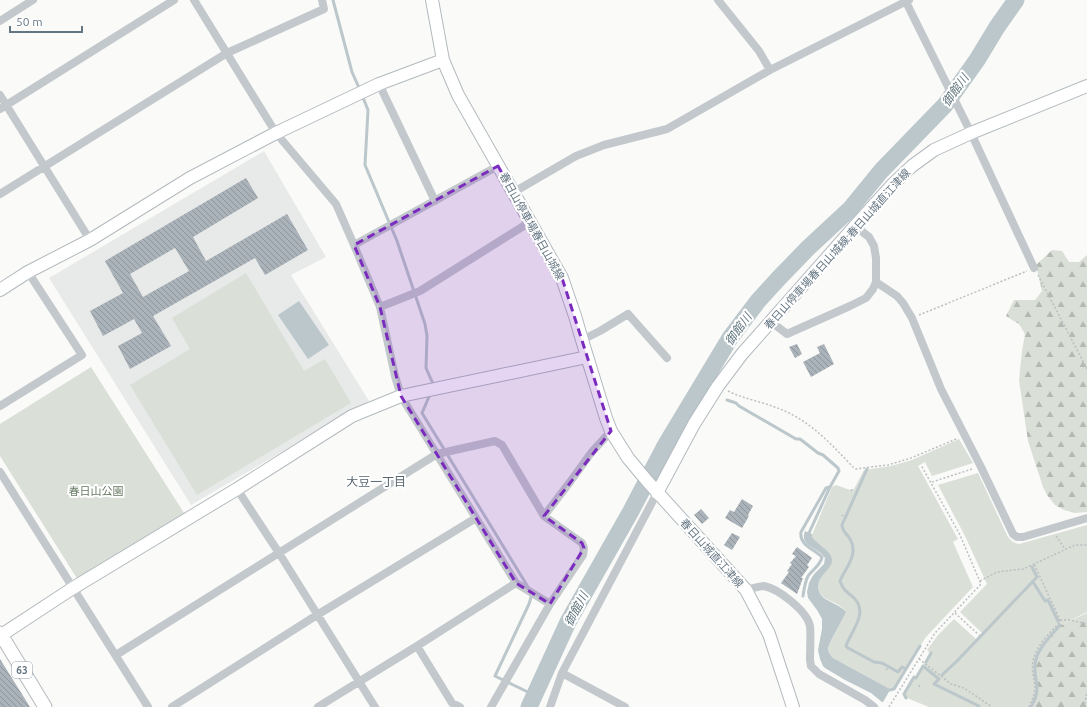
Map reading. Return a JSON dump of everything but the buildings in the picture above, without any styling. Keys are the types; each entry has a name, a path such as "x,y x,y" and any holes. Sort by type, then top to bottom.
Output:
{"main road":[{"name":"春日山停車場春日山城線","path":"432,0 443,60 458,95 562,278 576,316 587,357 611,431 628,458 657,493"},
{"path":"0,290 28,272 90,240 190,178 276,133 378,84 443,60"},
{"name":"春日山停車場春日山城線;春日山城直江津線","path":"657,493 694,424 718,386 742,354 855,226 893,184 912,166 934,150 971,133 1087,86"},
{"path":"0,634 237,489 352,416 401,396 587,357"},
{"name":"春日山城直江津線","path":"657,493 746,590 768,634 793,707"},
{"name":"63","path":"0,634 45,707"}],"street":[{"path":"0,21 33,0"},
{"path":"3,107 174,0"},
{"path":"194,0 276,133 336,204 380,307 395,376 401,396 516,583 550,604"},
{"path":"0,194 227,53 324,9 322,0"},
{"path":"718,0 759,51 770,70"},
{"path":"514,192 576,156 604,145 667,129 770,70 907,1 1034,268"},
{"path":"378,84 436,201"},
{"path":"0,95 3,107 44,166 90,240"},
{"path":"354,245 498,166"},
{"path":"380,307 420,291 530,222"},
{"path":"770,321 787,334 866,298 876,282 876,258 874,246 869,237 855,226"},
{"path":"0,406 82,355 28,272"},
{"path":"876,282 897,296 912,318 941,389 982,466 1013,534 1017,538 1023,537 1087,518"},
{"path":"582,340 628,314 667,358"},
{"path":"544,516 591,453 611,431"},
{"path":"116,656 437,454 494,441 502,445 544,516 582,543 584,548 583,555 550,604 491,707"},
{"path":"0,472 148,707"},
{"path":"237,489 279,553 375,707"},
{"path":"550,707 562,673 657,493"},
{"path":"172,707 317,615 476,518"},
{"path":"318,707 516,583"},
{"path":"746,590 762,586 771,588 790,600 804,615 810,625 811,666 818,674 865,700 874,707"},
{"path":"417,646 452,703 460,707"},
{"path":"562,673 625,707"}],"path":[{"path":"912,318 1034,268 1087,369"},
{"path":"718,386 732,393 790,413 807,423 824,437 856,469 888,465 912,458 965,435"},
{"path":"889,707 935,634 981,584 960,535 921,465"},
{"path":"931,482 982,466"},
{"path":"1051,529 1065,549"},
{"path":"980,581 997,572 1023,569 1075,545 1087,545"},
{"path":"1034,564 1060,620"},
{"path":"954,612 979,635"},
{"path":"1060,620 1070,620 1087,624"},
{"path":"1029,707 1035,688 1032,671 1034,656 1060,620"},
{"path":"919,659 951,684 964,688 992,707"},
{"path":"1082,707 1087,692"}],"highlighted area":[{"path":"498,166 562,278 611,431 544,516 582,543 584,548 550,604 516,583 401,396 380,307 354,245"}],"shaded area":[{"path":"264,151 326,257 291,275 369,401 191,505 49,278"},
{"path":"299,301 329,345 308,359 278,315"},
{"path":"805,531 812,534 814,540 827,550 832,559 830,567 820,579 818,584 818,589 821,595 846,612 830,642 828,650 833,658 890,689 883,702 871,693 845,680 823,666 818,650 822,629 822,619 808,598 807,592 812,577 824,564 825,558 822,554 807,544 804,536"}],"green space":[{"path":"1052,250 1062,251 1069,262 1079,262 1087,255 1087,512 1075,513 1064,510 1055,505 1043,487 1028,441 1019,380 1025,334 1019,324 1006,316 1014,300 1035,300 1042,291 1036,265"},
{"path":"246,273 304,371 325,359 351,403 197,495 130,385 190,349 172,318"},
{"name":"春日山公園","path":"91,367 184,513 78,580 0,456 0,424"},
{"path":"959,439 973,463 932,476 925,462 918,466 958,539 953,542 973,587 926,637 894,688 890,689 833,658 829,652 828,650 830,643 846,613 844,609 826,599 819,592 819,583 832,559 828,552 812,538 812,535 832,487 836,485 850,490 854,489 864,470 891,466 912,460"},
{"path":"978,473 1007,535 1015,543 1019,544 1087,525 1087,612 1061,625 1042,649 1036,663 1038,689 1035,702 1032,707 929,707 907,698 905,694 930,653 927,650 938,635 954,619 976,639 982,633 960,612 987,584 965,536 938,485"},
{"path":"1087,613 1087,707 1033,707 1038,689 1036,663 1042,649 1061,625"}],"waterway":[{"path":"333,0 352,72 360,90"},
{"name":"御館川","path":"529,707 568,622 631,511 665,446 730,338 758,301 778,279 808,248 850,209 881,171 945,105 977,60 997,27 1016,0"},
{"path":"362,95 368,110 365,165 397,241 425,324 427,336 426,368 434,386"},
{"path":"431,392 422,413 528,587"},
{"path":"727,400 736,403 796,439 800,439 818,453 823,455 838,468 839,471 809,533"},
{"path":"867,469 842,525 844,531 850,539 853,550 851,560 840,581 844,589 854,598 860,610 858,622 846,646 874,662 882,663 898,672 902,667 906,669 894,689 890,690"},
{"path":"803,596 805,583 808,576 818,565 822,557 805,544 802,540 801,532 826,488 830,487"},
{"path":"942,675 1037,577 1032,567"},
{"path":"1033,582 1045,601 1048,600 1058,621"},
{"path":"532,594 529,604 495,676 534,695"},
{"path":"1031,707 1037,691 1035,664 1038,653 1044,643 1060,625"},
{"path":"906,669 920,646"},
{"path":"926,662 931,653"},
{"path":"906,698 904,694 914,677 916,678 923,666 939,679 934,684 979,706 978,707"}],"district":[{"name":"大豆一丁目","path":"376,481"}]}
